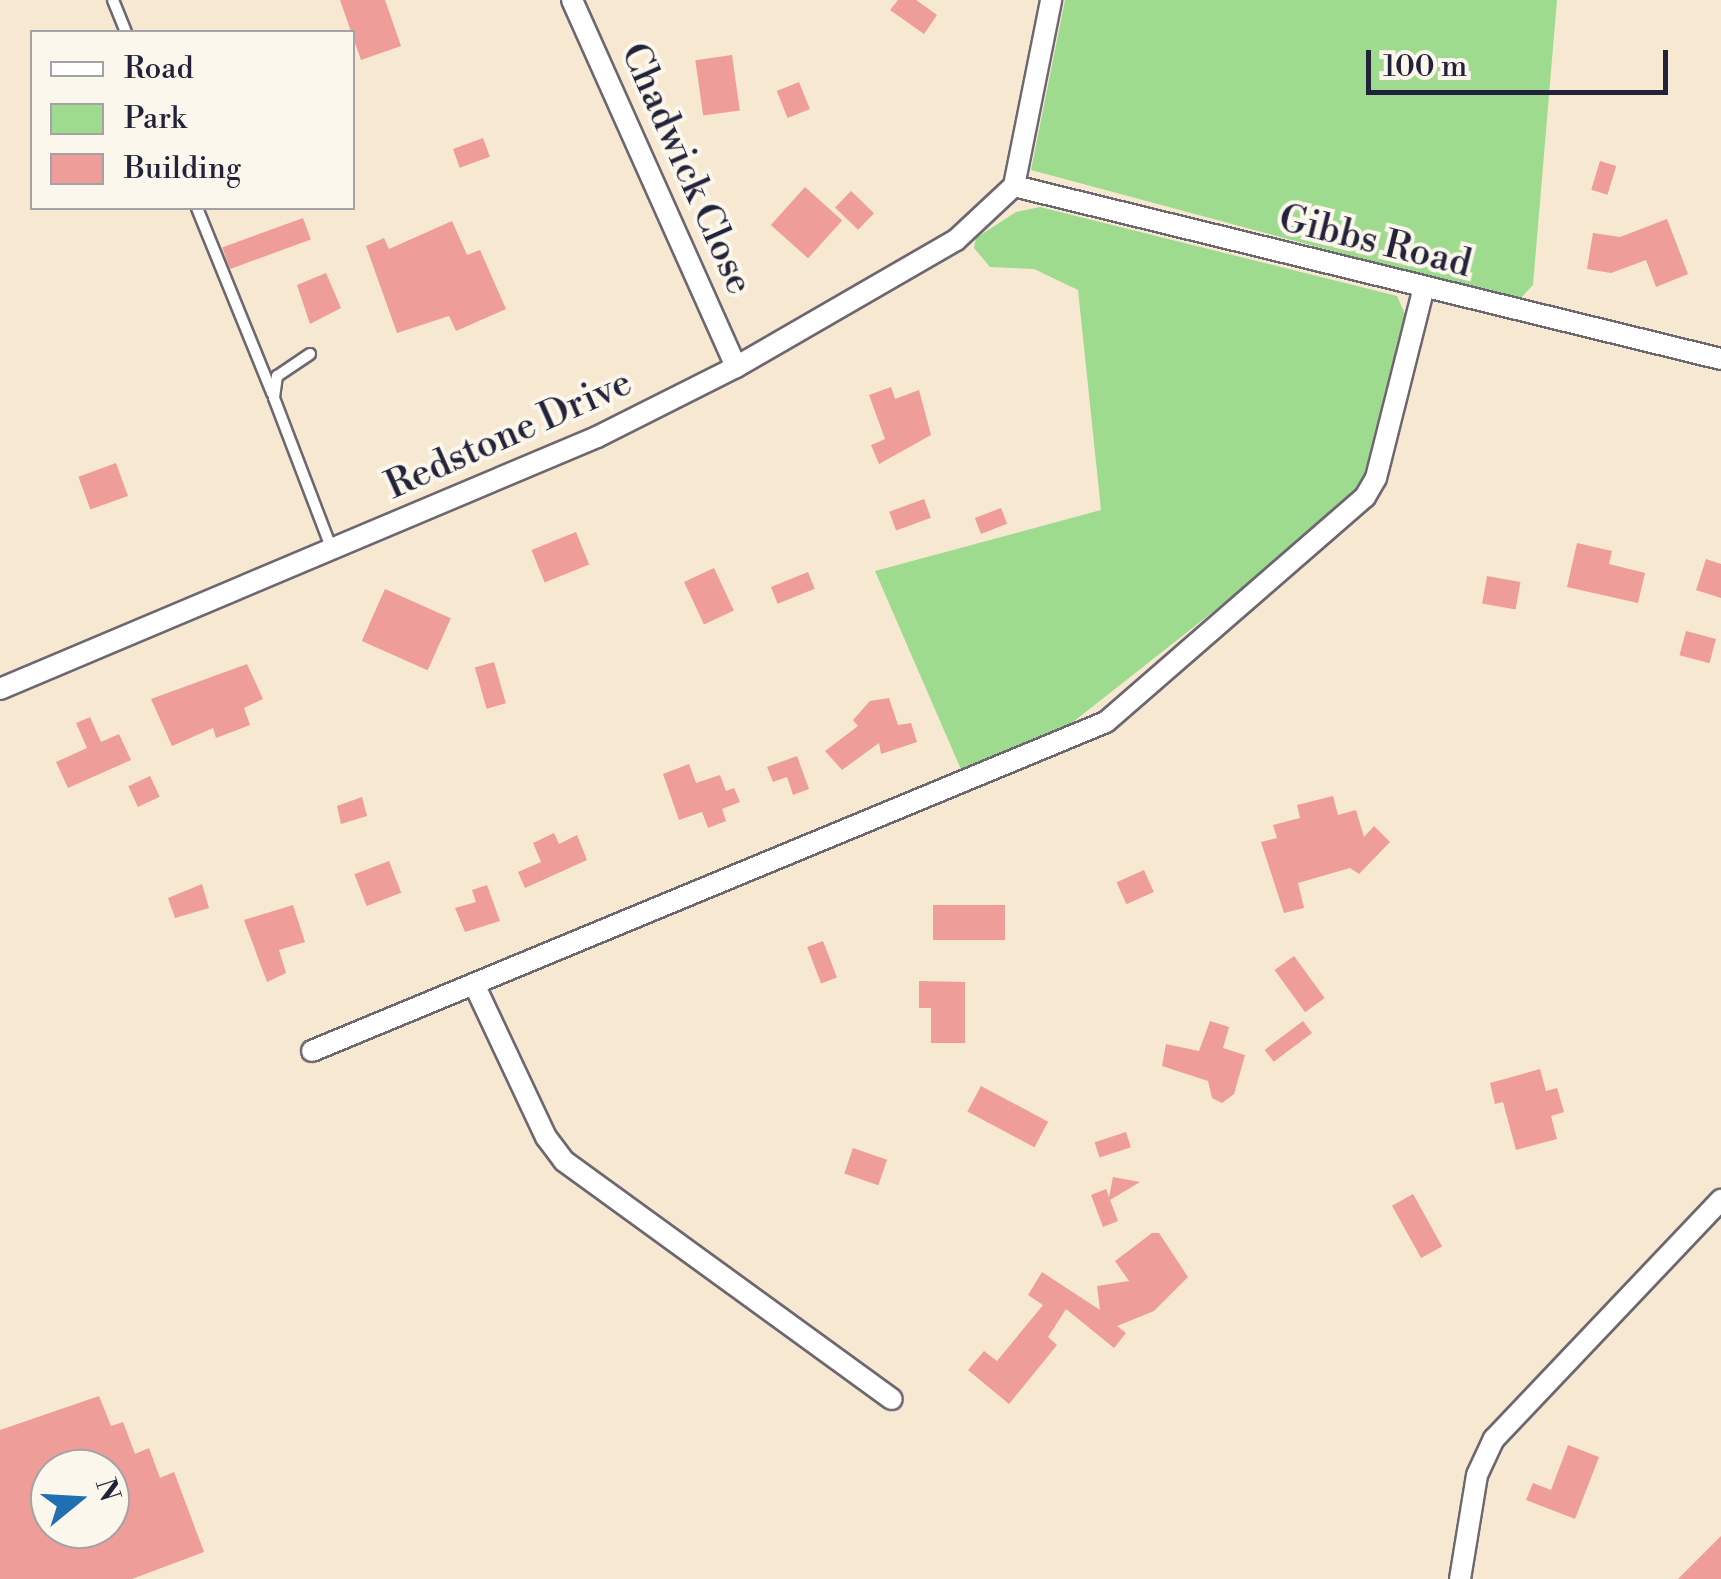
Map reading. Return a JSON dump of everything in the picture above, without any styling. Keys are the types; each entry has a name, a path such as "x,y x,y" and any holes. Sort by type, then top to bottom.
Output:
{"street":[{"name":"Chadwick Close","path":"572,0 736,368"},
{"path":"1014,186 1051,0"},
{"name":"Redstone Drive","path":"0,689 535,465 736,368 956,240 1014,186"},
{"name":"Gibbs Road","path":"1014,186 1423,291 1721,359"},
{"path":"312,1052 1106,722 1365,498 1386,441 1423,291"},
{"path":"474,984 564,1162 892,1399"},
{"path":"1460,1579 1477,1475 1494,1439 1721,1200"}],"lane":[{"path":"113,0 125,30"},
{"path":"198,210 333,551"},
{"path":"274,398 277,376 310,354"}],"green space":[{"path":"1065,0 1557,0 1533,285 1518,301 1031,170"},
{"path":"1040,207 1397,296 1405,314 1367,478 1342,510 1068,726 963,774 875,571 1101,510 1078,290 1034,269 990,267 974,248 976,238 1016,212"}],"building":[{"path":"340,0 385,0 401,46 361,60 355,30 350,30"},
{"path":"898,0 916,0 937,15 924,34 890,10"},
{"path":"732,55 740,110 703,116 695,60"},
{"path":"799,82 810,109 788,118 777,91"},
{"path":"483,138 490,157 460,168 453,149"},
{"path":"1600,161 1616,166 1607,195 1591,190"},
{"path":"805,187 842,220 808,258 771,225"},
{"path":"851,191 874,213 858,230 835,208"},
{"path":"303,218 311,240 230,269 222,247"},
{"path":"1667,219 1688,274 1656,287 1646,260 1611,273 1587,269 1593,233 1620,237"},
{"path":"452,221 467,255 480,250 506,309 456,331 449,316 397,333 366,246 384,238 389,249"},
{"path":"326,273 341,308 310,324 297,285"},
{"path":"891,387 895,399 919,390 931,435 879,464 871,445 885,439 869,395"},
{"path":"116,463 128,496 90,510 78,477"},
{"path":"924,499 931,518 896,530 889,512"},
{"path":"1001,508 1007,524 981,534 975,518"},
{"path":"576,532 589,564 545,582 531,550"},
{"path":"1577,543 1612,551 1609,564 1645,573 1638,603 1567,587"},
{"path":"1706,559 1721,564 1721,598 1696,590"},
{"path":"714,568 734,611 704,625 684,582"},
{"path":"808,572 815,589 778,604 771,587"},
{"path":"1487,576 1520,582 1516,609 1482,604"},
{"path":"385,589 451,618 428,670 362,641"},
{"path":"1686,631 1716,639 1709,663 1680,655"},
{"path":"494,662 506,703 487,709 475,668"},
{"path":"247,664 263,699 244,708 250,725 216,738 213,728 172,746 151,699"},
{"path":"889,698 898,725 911,723 917,742 881,754 879,743 842,770 825,751 858,726 853,720 870,701"},
{"path":"90,717 101,742 119,734 131,760 68,788 56,762 87,748 76,723"},
{"path":"797,756 809,789 793,795 787,777 773,782 767,767"},
{"path":"689,764 696,783 720,775 726,791 734,788 740,802 722,809 726,821 708,828 702,812 679,820 663,774"},
{"path":"150,776 160,797 138,807 128,786"},
{"path":"1333,796 1338,815 1356,810 1364,837 1374,826 1390,842 1359,874 1350,868 1298,883 1304,908 1284,913 1261,842 1277,838 1273,825 1300,818 1297,805"},
{"path":"362,797 367,816 341,824 337,806"},
{"path":"554,833 559,844 577,835 587,860 525,888 518,872 541,862 533,843"},
{"path":"389,861 401,893 367,906 354,874"},
{"path":"1144,870 1154,892 1126,904 1117,882"},
{"path":"202,884 209,908 175,918 168,898"},
{"path":"487,885 500,921 465,932 455,908 476,902 472,890"},
{"path":"293,905 305,942 279,950 286,973 267,982 244,920"},
{"path":"933,905 1005,905 1005,940 933,940"},
{"path":"823,941 837,977 821,984 807,947"},
{"path":"1294,956 1325,998 1305,1012 1275,970"},
{"path":"919,981 965,982 965,1043 931,1043 931,1008 919,1008"},
{"path":"1210,1021 1229,1027 1223,1048 1245,1055 1234,1094 1222,1103 1212,1098 1208,1081 1162,1066 1166,1044 1199,1051"},
{"path":"1303,1021 1312,1033 1274,1062 1265,1050"},
{"path":"1540,1069 1546,1091 1557,1088 1564,1112 1551,1116 1557,1139 1516,1150 1503,1102 1495,1104 1490,1083"},
{"path":"981,1086 1048,1122 1034,1147 967,1112"},
{"path":"1126,1132 1131,1147 1100,1157 1095,1142"},
{"path":"853,1148 887,1160 878,1185 844,1174"},
{"path":"1113,1177 1140,1182 1110,1200 1118,1221 1103,1227 1091,1195 1106,1189 1109,1197"},
{"path":"1413,1194 1442,1246 1421,1258 1392,1206"},
{"path":"1152,1233 1159,1233 1188,1277 1154,1311 1117,1326 1126,1333 1114,1348 1066,1309 1048,1337 1057,1345 1009,1404 968,1370 984,1351 997,1361 1043,1305 1028,1295 1042,1272 1100,1310 1097,1286 1129,1281 1115,1261"},
{"path":"99,1396 111,1426 123,1422 135,1454 149,1448 160,1478 174,1472 204,1552 132,1579 0,1579 0,1430"},
{"path":"1568,1445 1599,1457 1575,1519 1526,1500 1533,1483 1551,1490"},
{"path":"1721,1536 1721,1579 1678,1579"}]}
